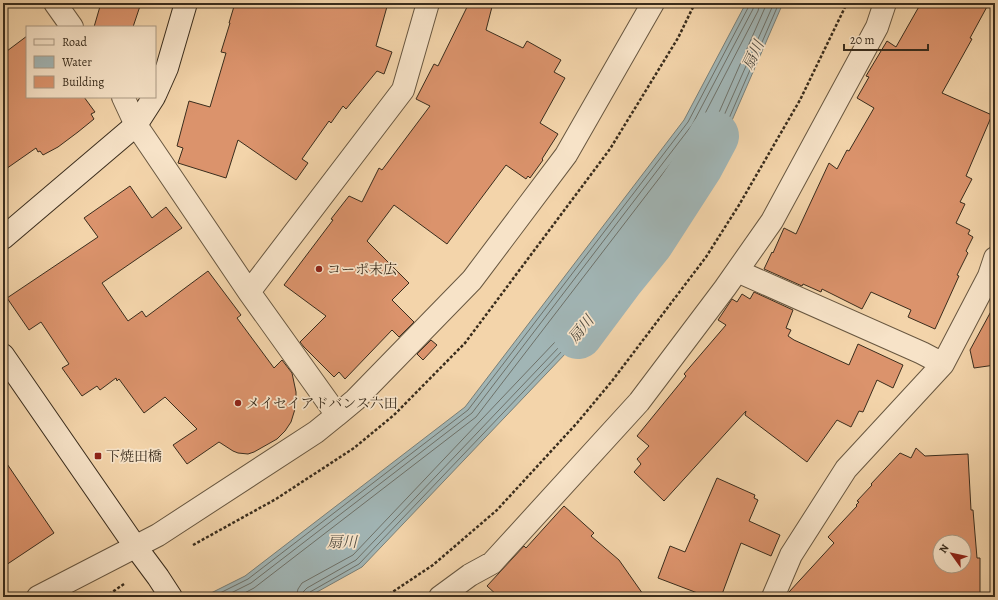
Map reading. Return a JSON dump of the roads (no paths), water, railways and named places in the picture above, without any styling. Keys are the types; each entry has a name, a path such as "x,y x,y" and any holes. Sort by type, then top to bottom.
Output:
{"street":[{"path":"55,3 71,26"},
{"path":"156,94 167,68 186,3"},
{"path":"249,292 403,90 428,3"},
{"path":"38,597 158,535 316,432 355,400 472,280 566,155 653,3"},
{"path":"450,594 470,575 492,563 639,402 725,288 772,221 876,27 885,3"},
{"path":"123,98 136,125 249,292 337,415"},
{"path":"3,238 136,125 154,98"},
{"path":"773,597 791,556 846,469 943,364 989,276 995,258"},
{"path":"737,271 922,353 943,364"},
{"path":"3,355 171,597"}],"water":[{"name":"扇川","path":"746,3 783,3 730,125 567,352 362,567 308,597 203,597 245,576 465,407 684,120"}],"waterway":[{"name":"扇川","path":"578,334 649,242 698,166 714,136"}],"place":[{"name":"コーポ末広","path":"319,269"},
{"name":"メイセイアドバンス六田","path":"238,403"},
{"name":"下焼田橋","path":"98,456"}]}
